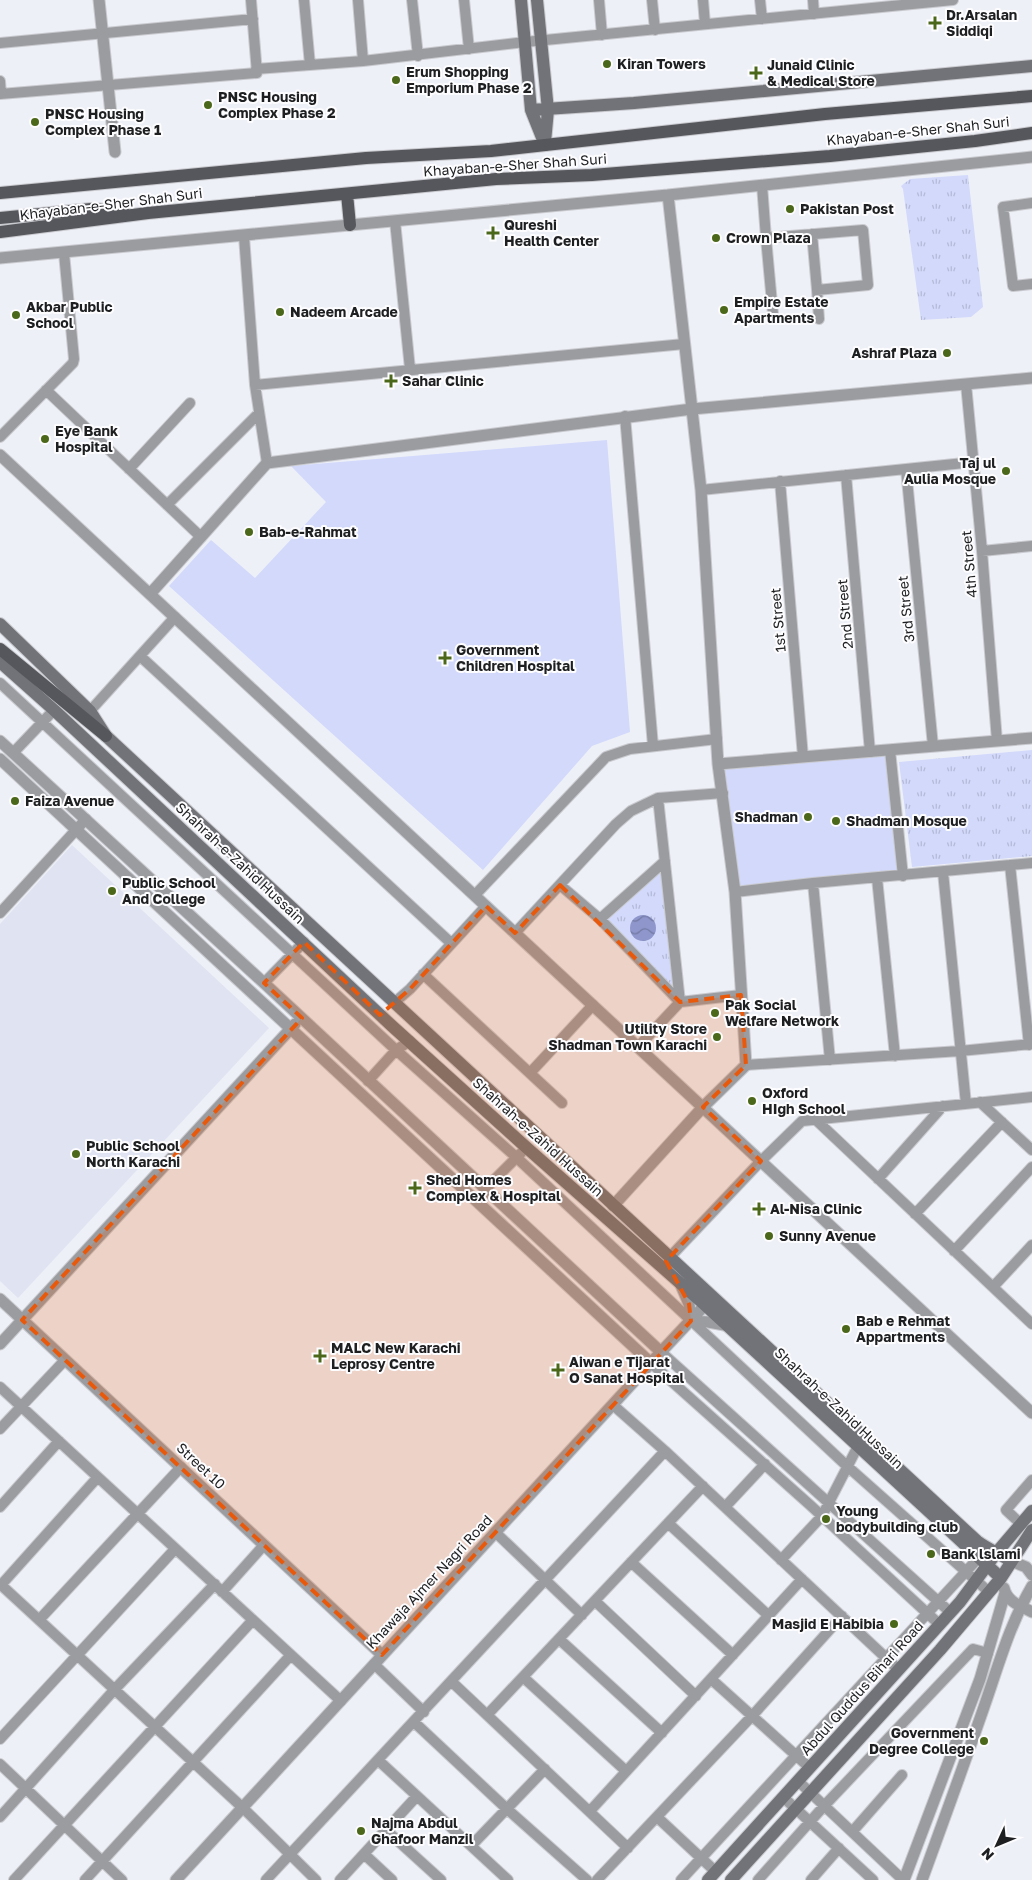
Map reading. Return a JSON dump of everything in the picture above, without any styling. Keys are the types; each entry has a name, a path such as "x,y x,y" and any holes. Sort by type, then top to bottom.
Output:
{"main road":[{"path":"520,0 531,110 545,145"},
{"path":"538,0 548,110 545,145"},
{"path":"531,110 1032,66"},
{"name":"Khayaban-e-Sher Shah Suri","path":"0,193 366,158 491,151 825,114 1032,96"},
{"name":"Khayaban-e-Sher Shah Suri","path":"0,232 148,213 496,179 592,175 830,156 975,141 1032,133"},
{"path":"347,194 350,225"},
{"path":"0,218 90,209 148,213"},
{"name":"Shahrah-e-Zahid Hussain","path":"0,624 90,711 106,736 749,1331 987,1556 1001,1578"},
{"path":"0,649 106,736"},
{"name":"Shahrah-e-Zahid Hussain","path":"0,662 304,942 392,1026 728,1325 858,1446 987,1556 1011,1561"},
{"path":"392,1026 407,1013"},
{"name":"Abdul Quddus Bihari Road","path":"731,1880 940,1650 1001,1578 1027,1527 1032,1512"},
{"name":"Abdul Quddus Bihari Road","path":"711,1876 950,1612 971,1577 987,1556 1027,1527"}],"street":[{"path":"99,0 115,152"},
{"path":"0,82 0,94 257,73 251,0"},
{"path":"304,0 310,65"},
{"path":"358,0 364,61"},
{"path":"412,0 418,56"},
{"path":"464,0 469,49"},
{"path":"599,0 602,35"},
{"path":"652,0 655,30"},
{"path":"703,0 705,24"},
{"path":"760,0 762,19"},
{"path":"813,0 814,14"},
{"path":"256,69 418,56 542,40 814,14 870,4 953,0"},
{"path":"0,43 253,19"},
{"path":"0,258 668,195 1032,157"},
{"path":"762,185 773,314"},
{"path":"668,195 701,490 718,764 735,892 746,1065"},
{"path":"1032,203 1003,207 1013,286 1032,284"},
{"path":"395,221 410,369"},
{"path":"766,238 863,230 868,285 818,290"},
{"path":"812,234 819,319"},
{"path":"244,236 255,385 266,463"},
{"path":"0,437 73,363 64,252"},
{"path":"255,385 684,344"},
{"path":"150,594 266,463 625,416 1032,378"},
{"name":"4th Street","path":"966,384 997,741"},
{"path":"46,390 201,537"},
{"path":"129,469 190,403"},
{"path":"167,505 259,413"},
{"path":"625,416 654,746"},
{"path":"0,454 1032,1413"},
{"path":"701,490 974,462"},
{"name":"3rd Street","path":"906,470 933,746"},
{"name":"2nd Street","path":"846,475 870,752"},
{"name":"1st Street","path":"780,481 803,757"},
{"path":"982,551 1032,546"},
{"path":"90,711 175,617"},
{"path":"140,656 452,943"},
{"path":"0,684 396,1050 516,1157 847,1466 988,1592"},
{"path":"13,753 54,710"},
{"path":"718,764 1032,738"},
{"path":"475,896 606,757 630,749 717,739"},
{"path":"0,741 486,1188 660,1352 950,1612"},
{"path":"890,750 903,876"},
{"path":"0,759 651,1363 765,1464 939,1624"},
{"path":"515,933 616,824 631,811 658,798 723,793"},
{"path":"658,798 680,1002"},
{"path":"0,913 86,819"},
{"path":"600,919 665,861"},
{"path":"735,892 1032,863"},
{"path":"613,1206 702,1107 746,1065 1031,1045 1010,865"},
{"path":"943,872 966,1104"},
{"path":"877,878 895,1056"},
{"path":"813,883 830,1060"},
{"path":"560,884 600,919 680,1002"},
{"path":"395,1002 424,974 486,906"},
{"path":"264,983 304,942"},
{"path":"424,974 562,1103"},
{"path":"638,1047 680,1002 741,995"},
{"path":"530,1073 593,1006"},
{"path":"0,1344 302,1018"},
{"path":"368,1080 396,1050 410,1041"},
{"path":"670,1257 761,1161 802,1121 1032,1097"},
{"path":"980,1102 1032,1150"},
{"path":"878,1179 942,1106"},
{"path":"815,1119 1032,1324"},
{"path":"915,1214 1002,1122"},
{"path":"486,1188 527,1148"},
{"path":"954,1251 1032,1167"},
{"path":"993,1287 1032,1245"},
{"path":"656,1246 680,1283 689,1304 691,1320"},
{"name":"Street 10","path":"0,1299 382,1655"},
{"name":"Khawaja Ajmer Nagri Road","path":"176,1880 705,1305"},
{"path":"691,1320 728,1325 749,1331"},
{"path":"0,1429 65,1360"},
{"path":"0,1387 341,1701"},
{"path":"613,1405 703,1486 899,1670"},
{"path":"0,1507 59,1441"},
{"path":"781,1560 822,1516 858,1446"},
{"path":"266,1880 665,1451"},
{"path":"725,1507 765,1464"},
{"path":"39,1620 181,1467"},
{"path":"97,1478 0,1584 116,1689 243,1808 316,1880"},
{"path":"1027,1527 1006,1510 1032,1480"},
{"path":"487,1715 703,1486"},
{"path":"668,1524 769,1616"},
{"path":"495,1532 582,1615"},
{"path":"0,1817 116,1689 264,1545"},
{"path":"0,1739 175,1549"},
{"name":"Shahrah-e-Zahid Hussain","path":"1011,1561 1026,1567 1032,1575"},
{"path":"631,1562 733,1655"},
{"path":"681,1880 938,1601 971,1577"},
{"path":"1001,1578 1005,1593 1013,1602 1032,1612"},
{"path":"590,1811 802,1580"},
{"path":"922,1880 985,1705 1001,1653 1020,1606 1032,1586"},
{"path":"798,1781 904,1880 980,1679 1005,1593"},
{"path":"595,1601 696,1696"},
{"path":"597,1880 752,1716 842,1616"},
{"path":"14,1880 252,1621"},
{"path":"559,1639 662,1732"},
{"path":"758,1880 824,1806 973,1648 988,1653"},
{"path":"85,1880 290,1656"},
{"path":"374,1664 424,1712"},
{"path":"523,1678 626,1771"},
{"path":"711,1679 810,1768"},
{"path":"452,1682 628,1848"},
{"path":"414,1722 507,1809 587,1880"},
{"path":"378,1760 508,1880"},
{"path":"0,1764 122,1880"},
{"path":"471,1846 545,1769"},
{"path":"852,1832 902,1775"},
{"path":"340,1880 417,1796"},
{"path":"783,1797 873,1880"},
{"path":"657,1817 701,1858 711,1876"},
{"path":"386,1830 441,1880"},
{"path":"811,1880 839,1848"},
{"path":"364,1854 392,1880"}],"highlighted area":[{"path":"560,885 680,1002 741,995 746,1065 703,1107 761,1161 666,1261 689,1304 691,1321 382,1655 22,1320 302,1018 264,983 304,942 380,1015 410,989 486,906 515,933"}],"shaded area":[{"name":"Public School North Karachi","path":"72,845 269,1028 18,1298 0,1281 0,924"}],"green space":[{"path":"968,175 983,307 971,317 921,320 903,189 901,186 910,179"},
{"path":"607,440 630,732 592,746 483,870 169,586 211,540 255,578 326,502 291,466"},
{"path":"890,750 903,876 735,892 718,764"},
{"path":"1032,750 1032,856 912,867 899,762"},
{"path":"665,861 680,1002 600,919"}],"water":[{"path":"643,915 652,919 656,928 652,937 643,941 634,937 630,928 634,919"}],"place":[{"name":"Dr.Arsalan Siddiqi","path":"935,23"},
{"name":"Kiran Towers","path":"607,64"},
{"name":"Junaid Clinic & Medical Store","path":"756,73"},
{"name":"Erum Shopping Emporium Phase 2","path":"396,80"},
{"name":"PNSC Housing Complex Phase 2","path":"208,105"},
{"name":"PNSC Housing Complex Phase 1","path":"35,122"},
{"name":"Pakistan Post","path":"790,209"},
{"name":"Qureshi Health Center","path":"493,233"},
{"name":"Crown Plaza","path":"716,238"},
{"name":"Empire Estate Apartments","path":"724,310"},
{"name":"Nadeem Arcade","path":"280,312"},
{"name":"Akbar Public School","path":"16,315"},
{"name":"Ashraf Plaza","path":"947,353"},
{"name":"Sahar Clinic","path":"391,381"},
{"name":"Eye Bank Hospital","path":"45,439"},
{"name":"Taj ul Aulia Mosque","path":"1006,471"},
{"name":"Bab-e-Rahmat","path":"249,532"},
{"name":"Government Children Hospital","path":"445,658"},
{"name":"Faiza Avenue","path":"15,801"},
{"name":"Shadman","path":"808,817"},
{"name":"Shadman Mosque","path":"836,821"},
{"name":"Public School And College","path":"112,891"},
{"name":"Pak Social Welfare Network","path":"715,1013"},
{"name":"Utility Store Shadman Town Karachi","path":"717,1037"},
{"name":"Oxford HIgh School","path":"752,1101"},
{"name":"Public School North Karachi","path":"76,1154"},
{"name":"Shed Homes Complex & Hospital","path":"415,1188"},
{"name":"Al-Nisa Clinic","path":"759,1209"},
{"name":"Sunny Avenue","path":"769,1236"},
{"name":"Bab e Rehmat Appartments","path":"846,1329"},
{"name":"MALC New Karachi Leprosy Centre","path":"320,1356"},
{"name":"Aiwan e Tijarat O Sanat Hospital","path":"558,1370"},
{"name":"Young bodybuilding club","path":"826,1519"},
{"name":"Bank lslami","path":"931,1554"},
{"name":"Masjid E Habibia","path":"894,1624"},
{"name":"Government Degree College","path":"984,1741"},
{"name":"Najma Abdul Ghafoor Manzil","path":"361,1831"}]}
